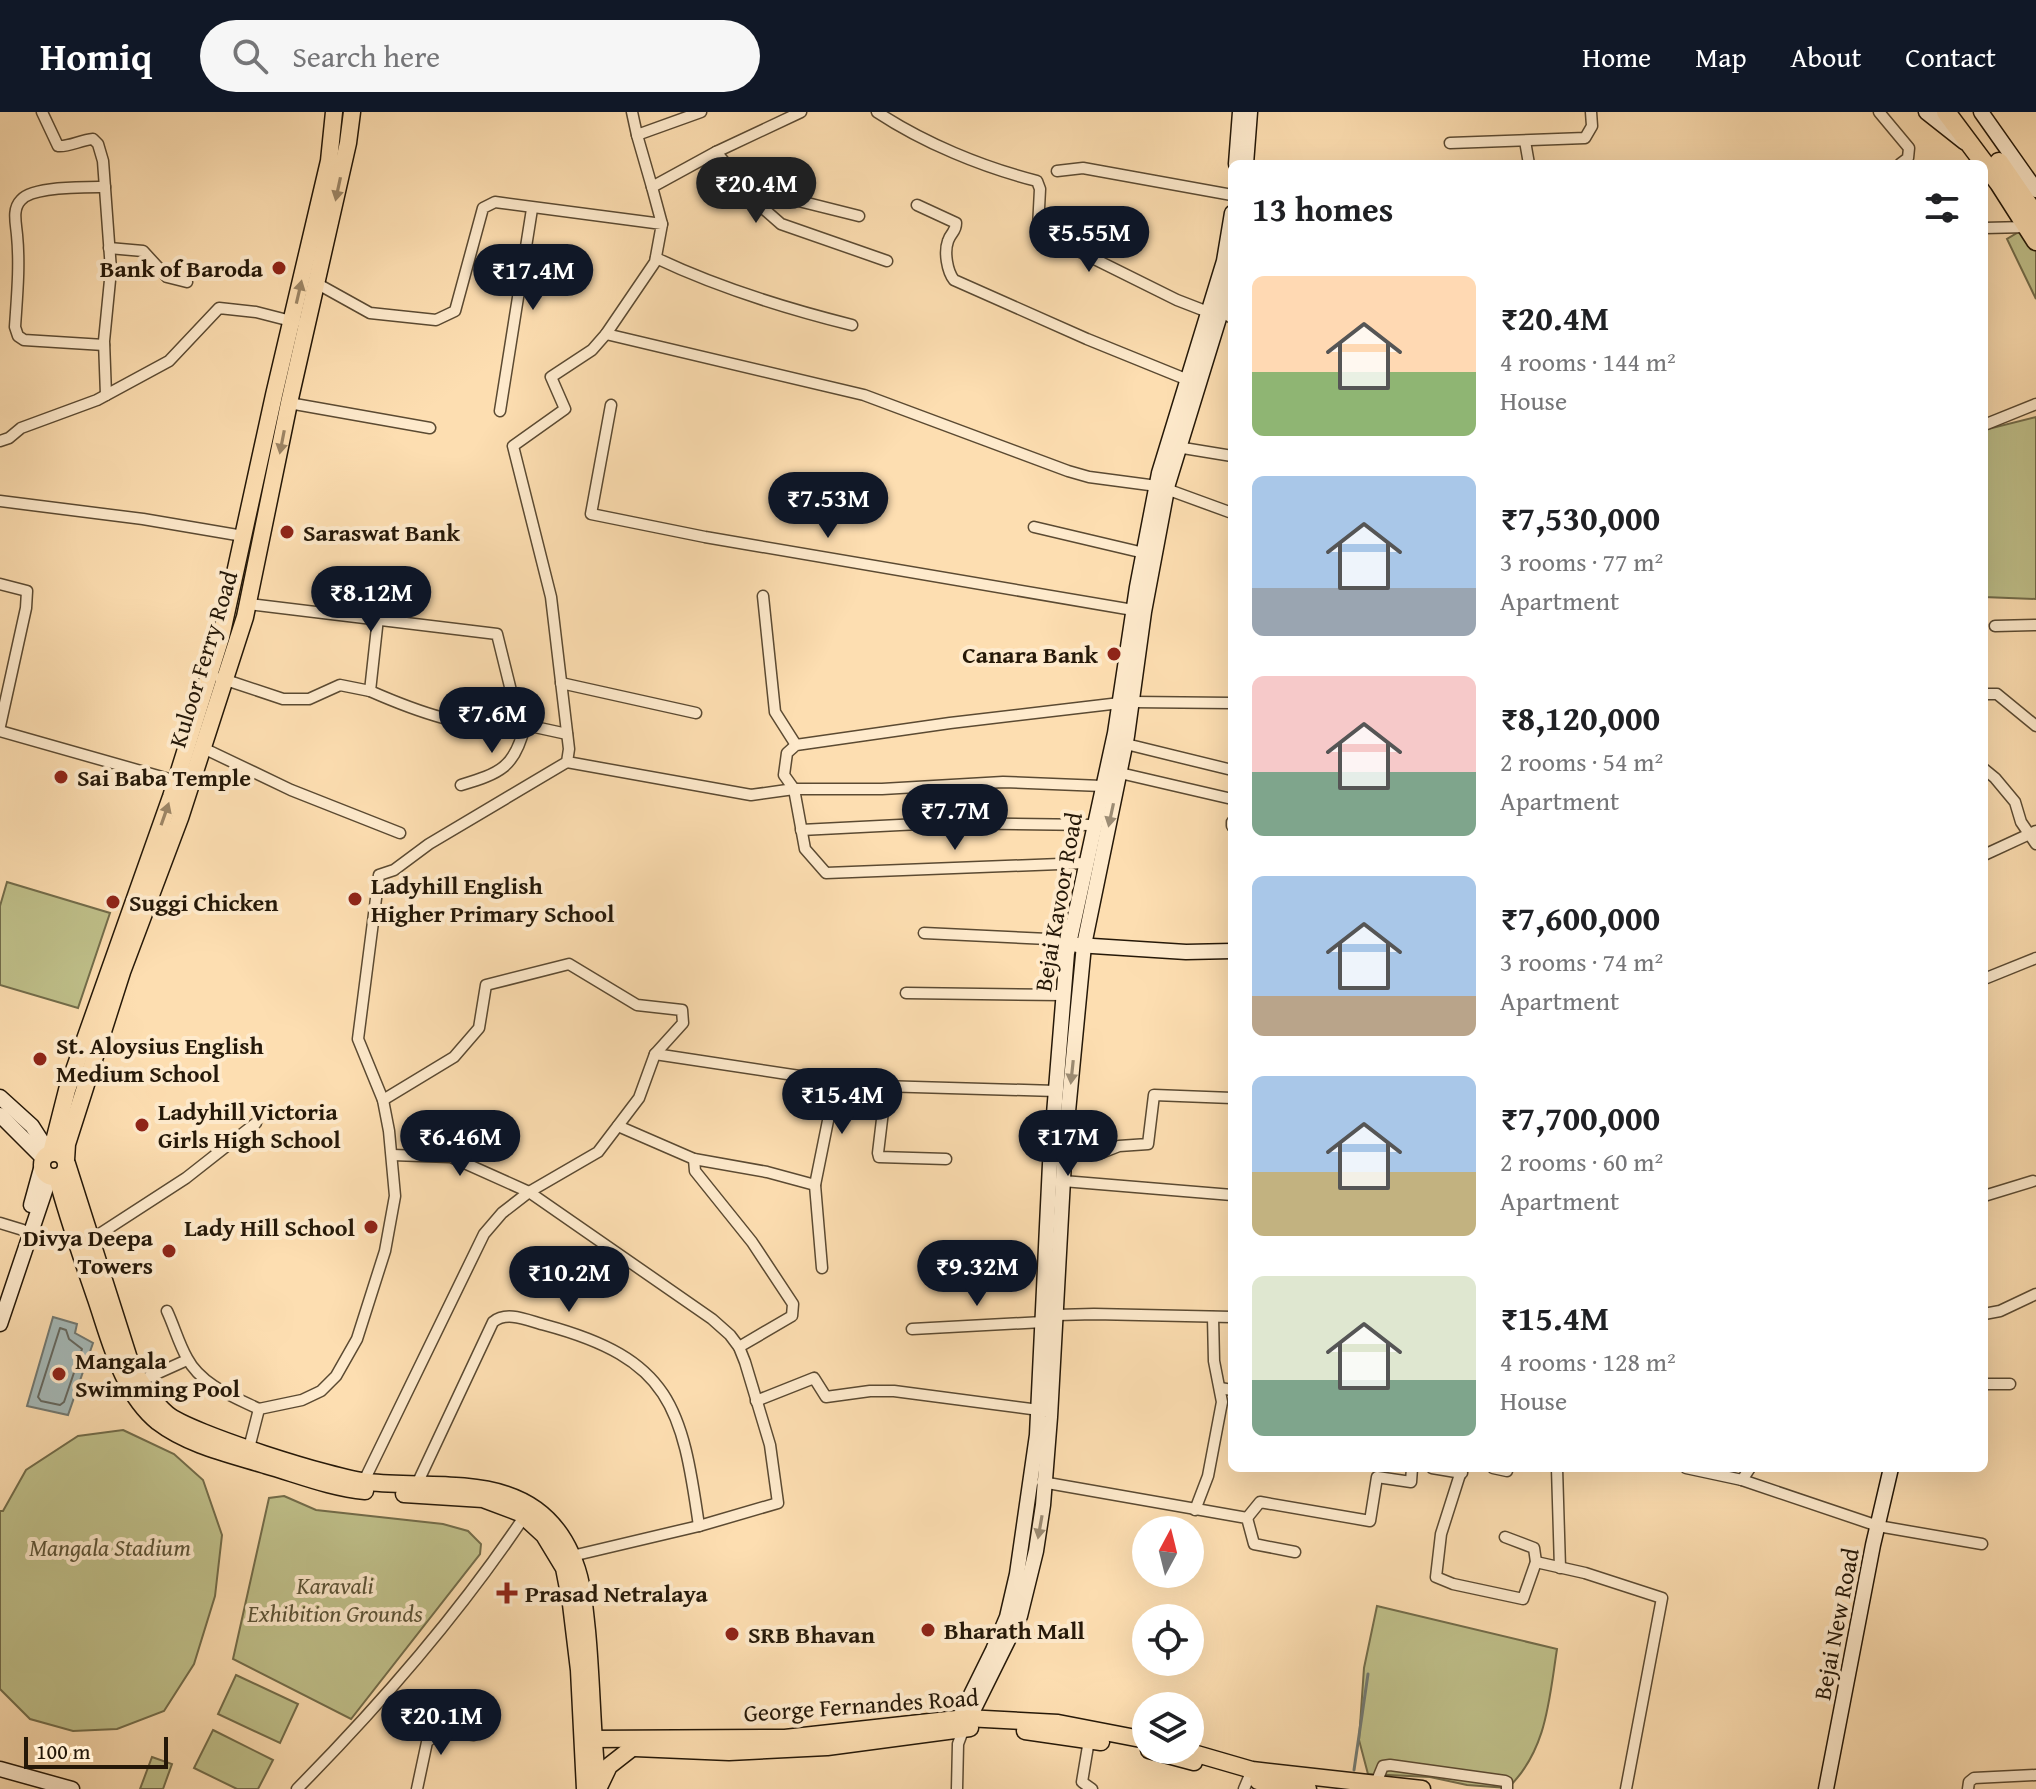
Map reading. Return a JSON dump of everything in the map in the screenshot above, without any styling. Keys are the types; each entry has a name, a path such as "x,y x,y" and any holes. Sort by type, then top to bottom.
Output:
{"highway":[{"path":"1946,112 1982,160"},
{"path":"1961,112 2033,228"},
{"path":"1988,168 2033,228"}],"main road":[{"name":"Kuloor Ferry Road","path":"53,1164 67,1090 176,781 249,604 289,403 329,161 334,112"},
{"name":"Kuloor Ferry Road","path":"53,1164 67,1144 122,972 180,818 201,747 219,678 243,536 300,323 316,283 345,157 352,112"},
{"path":"1236,160 1240,112"},
{"path":"1246,160 1250,112"},
{"path":"1926,112 1974,149"},
{"path":"1981,112 2036,190"},
{"name":"Bejai Kavoor Road","path":"1220,314 1228,254"},
{"name":"Bejai Kavoor Road","path":"1038,1482 1039,1410 1050,1319 1056,1091 1069,942 1102,786 1130,702 1133,610 1144,553 1193,382 1228,289"},
{"name":"Bejai Kavoor Road","path":"961,1727 1007,1617 1038,1482 1084,945 1126,744 1162,485 1177,447 1193,382"},
{"path":"1069,942 1186,952 1228,951"},
{"path":"0,1097 32,1126 53,1164 90,1236 135,1383 167,1415 249,1448 362,1486 483,1499 524,1517 544,1535 564,1568 588,1744 598,1789"},
{"path":"0,1115 53,1164 71,1229 114,1350 155,1420 175,1434 225,1453 341,1488 417,1484 492,1490 520,1498 544,1515 561,1534 581,1581 593,1698 585,1789"},
{"path":"0,1296 23,1230 53,1164"},
{"path":"0,1324 53,1164"},
{"name":"Bejai New Road","path":"1826,1789 1890,1472"},
{"path":"593,1698 605,1725 629,1743 609,1766 598,1789"},
{"name":"George Fernandes Road","path":"588,1744 785,1738 1058,1723 1132,1737"},
{"name":"George Fernandes Road","path":"961,1727 1033,1732 1132,1747"},
{"name":"George Fernandes Road","path":"1204,1759 1248,1779 1376,1783 1422,1789"},
{"name":"George Fernandes Road","path":"1200,1764 1248,1779 1308,1789"},
{"path":"0,1769 72,1789"}],"street":[{"path":"42,112 58,146 93,139 98,144 103,161 111,270 104,345 106,395"},
{"path":"567,762 567,734 551,597 513,446 565,409 551,377 592,350 656,258 662,224 632,112"},
{"path":"637,135 701,112"},
{"path":"652,187 716,152 801,112"},
{"path":"877,112 897,125 971,159 1037,181 1040,189 1040,232 1177,300 1220,314"},
{"path":"1450,143 1585,138 1592,126 1591,112"},
{"path":"1879,112 1909,148 1905,160"},
{"path":"1525,141 1528,160"},
{"path":"716,152 772,217 789,228 887,261"},
{"path":"1057,171 1083,168 1228,194"},
{"path":"104,345 24,340 18,336 15,327 20,262 15,209 22,198 34,194 78,186 105,187"},
{"path":"745,187 859,216"},
{"path":"316,283 370,313 436,320 455,311 483,208 495,202 662,224"},
{"path":"917,205 956,223 956,230 947,247 948,270 954,280 1193,382"},
{"path":"500,411 532,209"},
{"path":"1988,228 2033,228"},
{"path":"109,248 143,251 167,277 187,282"},
{"path":"656,258 751,297 852,325"},
{"path":"0,441 21,428 106,395 169,361 219,308 256,312 300,323"},
{"path":"606,334 864,395 1068,471 1089,477 1162,485 1228,512"},
{"path":"289,403 430,428"},
{"path":"1988,423 2036,404"},
{"path":"611,405 591,514 705,537 1133,610"},
{"path":"1177,447 1228,455"},
{"path":"0,501 143,519 243,536"},
{"path":"1034,527 1144,553"},
{"path":"0,584 27,591 0,729 176,781"},
{"path":"763,596 775,712 796,745"},
{"path":"249,604 497,634 522,724 513,760 496,774 461,785"},
{"path":"370,691 378,618"},
{"path":"1995,626 2036,625"},
{"path":"219,678 283,699 309,699 340,685 370,691 413,710 453,721 507,726 522,724 567,734"},
{"path":"561,683 696,713"},
{"path":"1988,694 1997,694 2036,726"},
{"path":"1085,863 826,873 805,849 794,789 784,775 787,753 796,745 1130,702 1228,703"},
{"path":"1126,744 1228,769"},
{"path":"201,747 291,790 400,833"},
{"path":"167,1311 187,1360 215,1386 259,1409 289,1404 321,1391 336,1376 350,1352 385,1251 395,1196 383,1100 358,1039 379,875 394,870 429,844 567,762 751,795 794,789 882,789 1003,782 1102,786"},
{"path":"1988,772 2015,802 2021,822 2032,833 2036,844"},
{"path":"1120,773 1228,798"},
{"path":"801,830 939,823 1093,825"},
{"path":"1988,853 2032,833"},
{"path":"924,933 1069,942"},
{"path":"1988,977 2036,958"},
{"path":"362,1486 484,1234 502,1213 529,1192 598,1152 639,1098 655,1054 683,1023 682,1010 637,1005 569,964 486,985 479,1028 454,1057 383,1100"},
{"path":"906,993 1063,995"},
{"path":"655,1054 841,1082 815,1185 822,1268"},
{"path":"946,1159 879,1157 883,1086 1056,1091"},
{"path":"1064,1152 1101,1153 1119,1146 1148,1144 1154,1095 1228,1098"},
{"path":"90,1236 95,1237 186,1178 256,1123"},
{"path":"618,1126 694,1159 758,1170 815,1185"},
{"path":"392,1155 451,1157 529,1192 712,1319 739,1347 770,1445 778,1503 699,1526 572,1556"},
{"path":"694,1159 695,1171 752,1242 793,1304 792,1316 739,1347"},
{"path":"1063,1181 1228,1195"},
{"path":"1988,1195 2033,1181"},
{"path":"0,1223 23,1230"},
{"path":"1988,1313 2036,1294"},
{"path":"912,1329 1094,1314 1228,1317"},
{"path":"417,1484 493,1322 499,1317 512,1316 565,1330 601,1344 649,1375 668,1398 679,1424 690,1460 699,1526"},
{"path":"1195,1510 1208,1476 1222,1402 1214,1361 1213,1317"},
{"path":"135,1383 187,1360"},
{"path":"756,1401 814,1378 826,1397 894,1391 1039,1410"},
{"path":"1988,1384 2010,1384"},
{"path":"1220,1388 1228,1389"},
{"path":"249,1448 259,1409"},
{"path":"1247,1518 1260,1502 1370,1521 1377,1477 1411,1482 1412,1472"},
{"path":"1461,1472 1441,1534 1436,1577 1453,1584 1523,1599 1536,1562 1534,1548 1505,1537"},
{"path":"1557,1472 1560,1568"},
{"path":"1705,1472 1742,1480 1878,1526 1982,1544"},
{"path":"1742,1480 1747,1472"},
{"path":"1038,1482 1247,1518"},
{"path":"297,1789 360,1725 498,1556 524,1517"},
{"path":"1247,1518 1254,1544 1295,1552"},
{"path":"1536,1562 1662,1598 1626,1789"},
{"path":"957,1789 961,1727"},
{"path":"417,1789 427,1742 441,1731 474,1735"},
{"path":"1089,1740 1082,1782 1092,1789"},
{"path":"1376,1783 1383,1766 1390,1765 1505,1781 1507,1789"},
{"path":"1968,1789 1969,1782 1974,1778 2036,1775"}],"green space":[{"path":"2027,227 2036,241 2036,299 2007,239"},
{"path":"2036,417 2036,599 1988,597 1988,429"},
{"path":"7,882 110,913 78,1008 0,985 0,906"},
{"name":"Mangala Stadium","path":"123,1430 174,1454 203,1480 222,1535 215,1596 194,1664 164,1711 117,1729 73,1731 30,1719 0,1689 0,1511 3,1511 26,1470 78,1436"},
{"name":"Karavali Exhibition Grounds","path":"284,1496 316,1510 443,1524 468,1531 481,1544 480,1554 351,1719 233,1659 269,1498"},
{"path":"1377,1606 1557,1649 1539,1741 1521,1773 1508,1788 1467,1785 1430,1777 1368,1774 1359,1740 1364,1668"},
{"path":"236,1675 298,1704 280,1743 218,1714"},
{"path":"213,1730 273,1760 258,1789 237,1789 194,1768"},
{"path":"152,1757 172,1764 163,1789 140,1789"}],"water":[{"name":"Mangala Swimming Pool","path":"53,1317 77,1324 75,1333 93,1343 68,1415 27,1406"}],"waterway":[{"path":"1354,1770 1368,1674"}],"place":[{"name":"Bank of Baroda","path":"279,268"},
{"name":"Saraswat Bank","path":"287,532"},
{"name":"Canara Bank","path":"1114,654"},
{"name":"Sai Baba Temple","path":"61,777"},
{"name":"Ladyhill English Higher Primary School","path":"355,899"},
{"name":"Suggi Chicken","path":"113,902"},
{"name":"St. Aloysius English Medium School","path":"40,1059"},
{"name":"Ladyhill Victoria Girls High School","path":"142,1125"},
{"name":"Lady Hill School","path":"371,1227"},
{"name":"Divya Deepa Towers","path":"169,1251"},
{"name":"Mangala Swimming Pool","path":"59,1374"},
{"name":"Prasad Netralaya","path":"507,1593"},
{"name":"Bharath Mall","path":"928,1630"},
{"name":"SRB Bhavan","path":"732,1634"}]}
